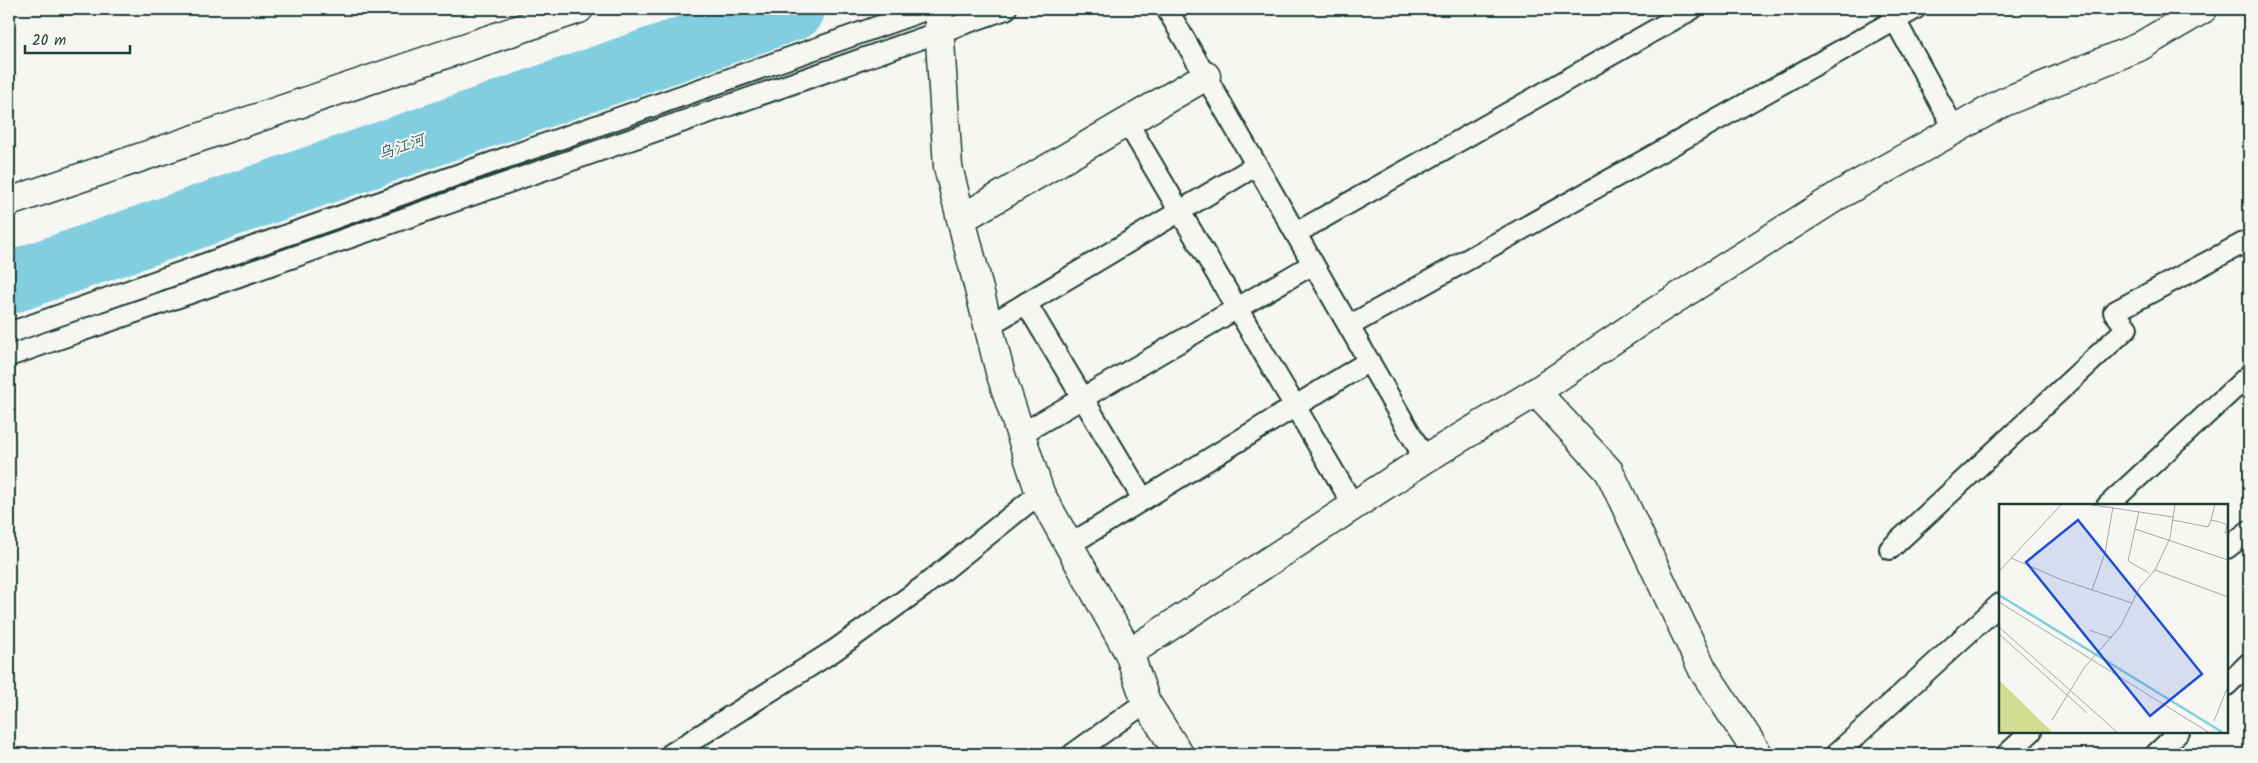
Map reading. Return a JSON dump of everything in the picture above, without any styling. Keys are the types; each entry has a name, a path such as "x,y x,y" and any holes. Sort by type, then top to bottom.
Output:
{"street":[{"path":"9,202 579,9"},
{"path":"1129,654 1425,459 1536,392 1652,313 1839,195 2004,102 2139,47 2203,9"},
{"path":"936,16 948,167 1000,372 1040,493 1129,654 1146,702 1179,754"},
{"path":"961,219 1206,76"},
{"path":"1536,392 1609,471 1703,670 1758,754"}],"lane":[{"path":"9,333 936,16 1006,9"},
{"path":"1167,9 1425,459"},
{"path":"1296,233 1692,9"},
{"path":"1349,326 1893,14 1915,9"},
{"path":"1893,14 1955,130"},
{"path":"9,356 936,16"},
{"path":"1128,122 1354,506"},
{"path":"988,326 1257,165"},
{"path":"1890,549 2127,328 2114,312 2249,240"},
{"path":"1021,434 1313,264"},
{"path":"1026,303 1143,499"},
{"path":"1069,545 1369,361"},
{"path":"2109,504 2249,375"},
{"path":"671,754 851,638 924,586 1040,493"},
{"path":"2228,547 2249,531"},
{"path":"1836,754 1999,605"},
{"path":"2228,684 2249,663"},
{"path":"1073,754 1146,702"},
{"path":"2007,754 2030,733"},
{"path":"2156,754 2178,733"}],"waterway":[{"name":"乌江河","path":"9,283 794,9"}]}
